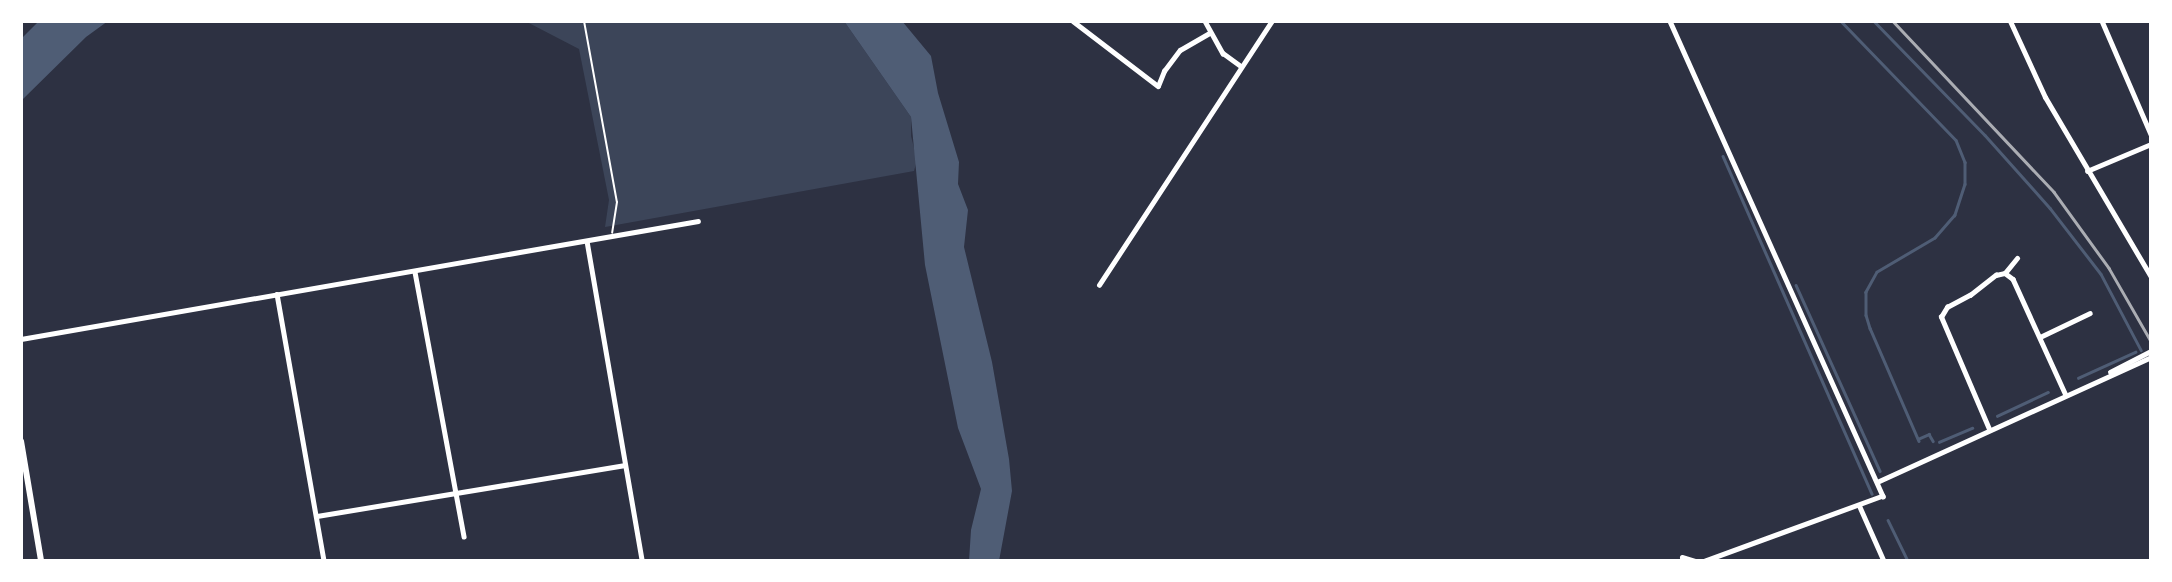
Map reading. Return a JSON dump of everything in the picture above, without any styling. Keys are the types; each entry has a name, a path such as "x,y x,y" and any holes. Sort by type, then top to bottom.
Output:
{"main road":[{"path":"21,441 41,561"}],"street":[{"path":"1073,21 1158,86 1164,71 1180,50 1210,33"},
{"path":"1205,21 1223,53 1241,66"},
{"path":"1099,285 1272,21"},
{"path":"1670,21 1883,496 1860,507 1705,561"},
{"path":"2010,21 2045,97 2086,171 2151,277"},
{"path":"2102,21 2151,134"},
{"path":"2086,171 2151,144"},
{"path":"21,339 698,221"},
{"path":"587,242 642,561"},
{"path":"1989,429 1942,324 1942,314 1947,307 1970,295 1996,275 2005,273 2017,258"},
{"path":"415,271 464,536"},
{"path":"2005,273 2012,279 2066,394"},
{"path":"277,294 324,561"},
{"path":"2039,337 2090,313"},
{"path":"1877,482 2110,373 2151,351"},
{"path":"2110,373 2151,357"},
{"path":"317,516 625,465"},
{"path":"1860,507 1884,561"},
{"path":"1682,556 1695,561"}],"lane":[{"path":"584,21 617,202 611,237"}],"shaded area":[{"path":"39,21 108,21 86,37 21,101 21,39"},
{"path":"525,21 844,21 911,117 911,136 917,160 914,171 605,227 609,200 579,49"},
{"path":"844,21 902,21 931,56 938,93 959,162 958,184 968,210 964,247 992,362 1009,459 1012,491 999,561 969,561 971,530 981,489 958,428 925,265 911,117"}],"waterway":[{"path":"1841,21 1956,140 1965,162 1965,184 1955,215 1935,238 1877,272 1866,292 1866,315 1870,328 1919,441"},
{"path":"1874,21 1985,135 2050,208 2101,274 2141,350"},
{"path":"1723,156 1872,494"},
{"path":"1796,285 1880,471"},
{"path":"2078,378 2135,352"},
{"path":"1997,416 2048,392"},
{"path":"1939,442 1972,428"},
{"path":"1918,439 1929,434 1933,441"},
{"path":"1888,520 1908,561"}],"railway":[{"path":"1893,21 2054,192 2109,268 2151,341"}]}
